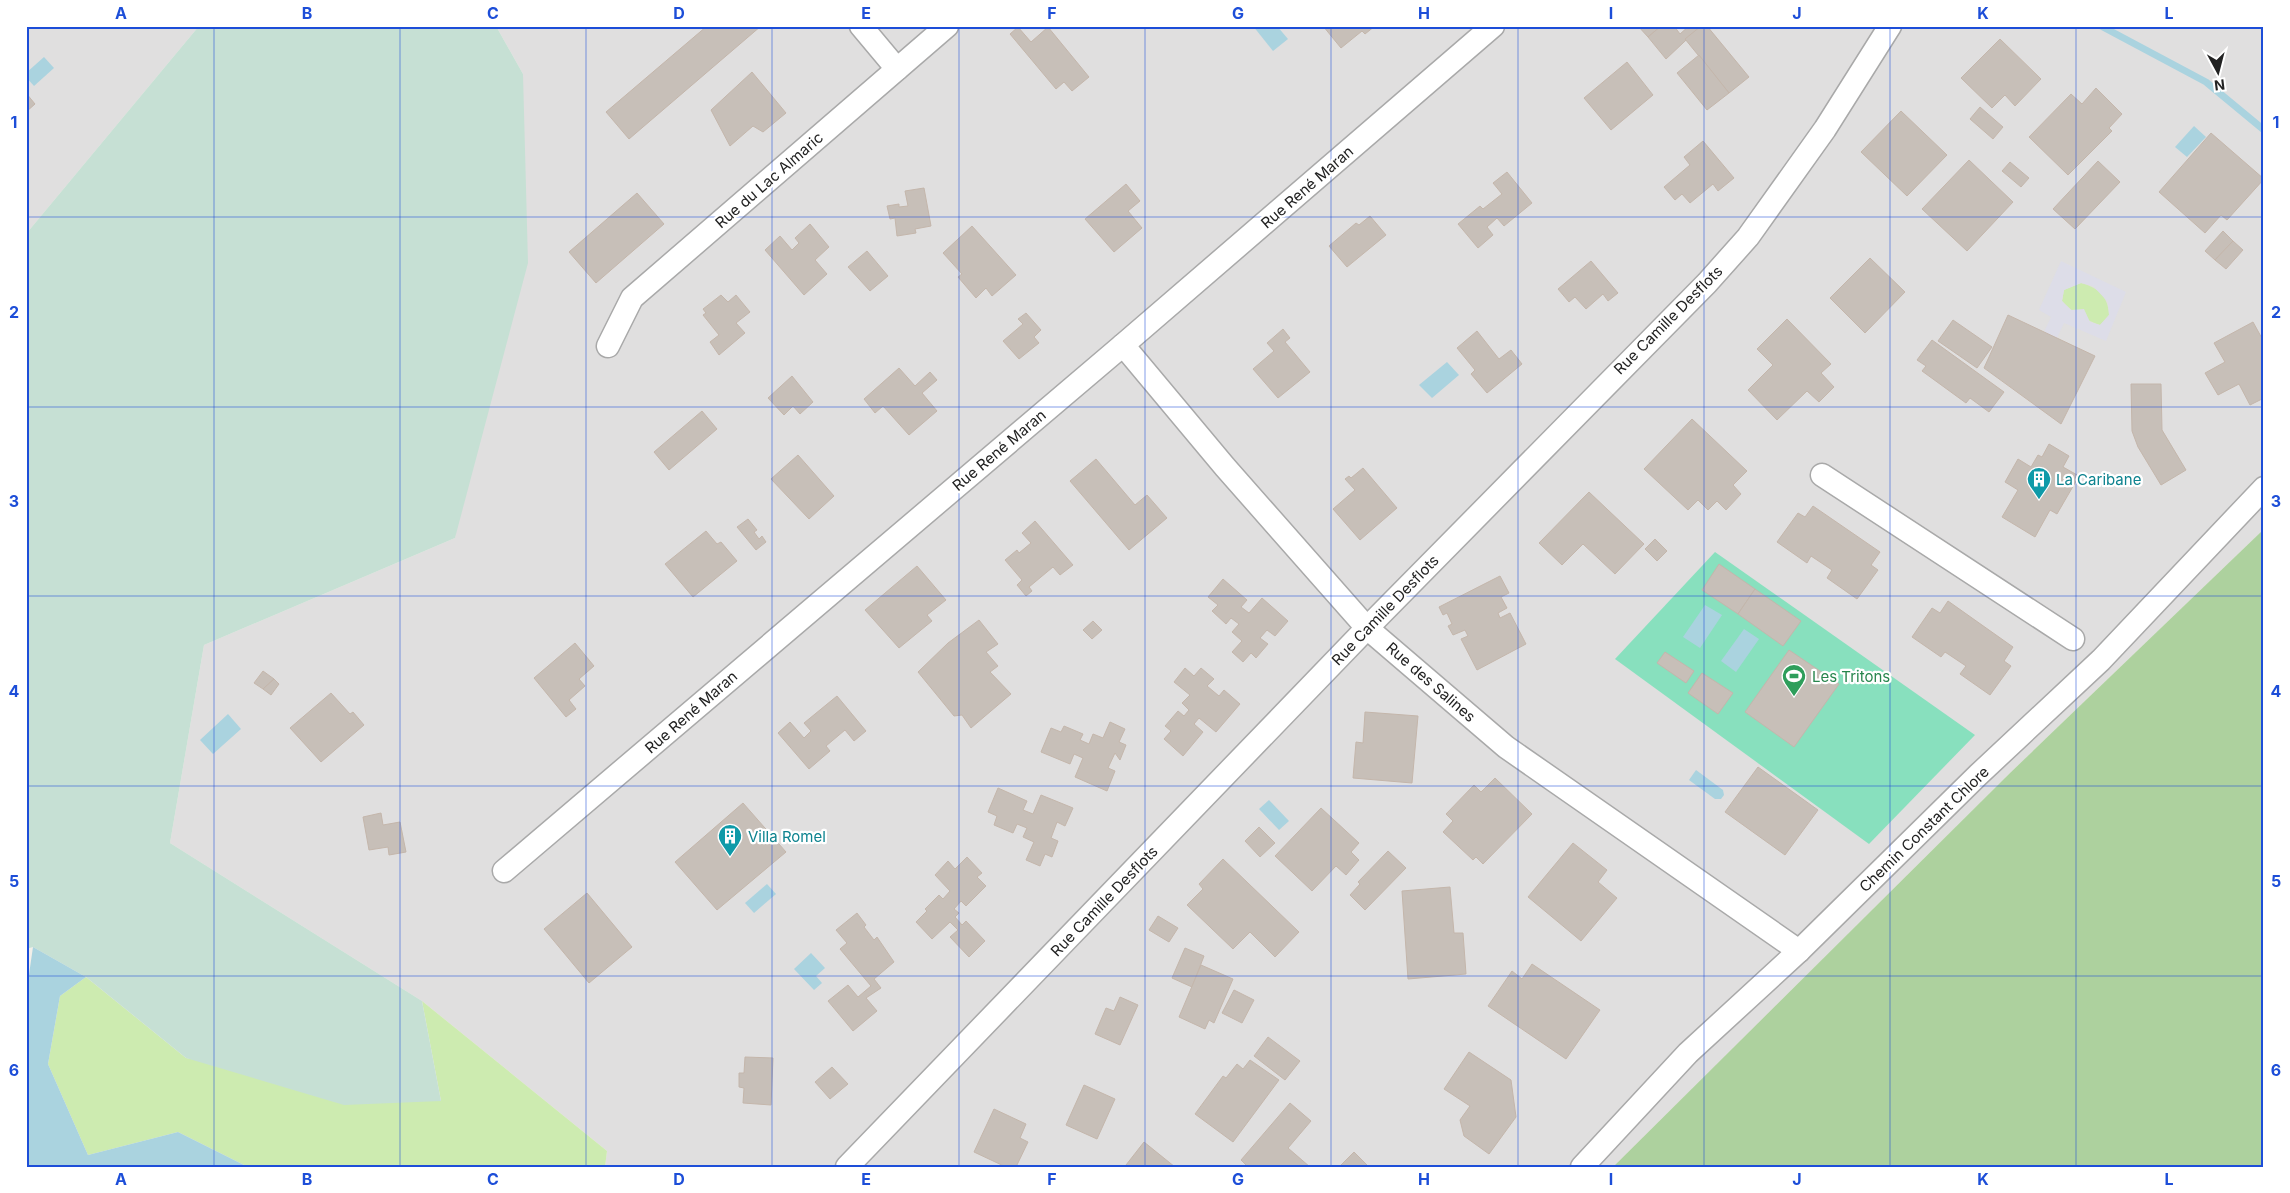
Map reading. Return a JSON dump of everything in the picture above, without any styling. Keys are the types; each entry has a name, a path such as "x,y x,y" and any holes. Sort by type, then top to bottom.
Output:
{"street":[{"path":"861,26 898,69"},
{"name":"Rue du Lac Almaric","path":"608,346 632,298 947,26"},
{"name":"Rue René Maran","path":"504,871 1123,346 1493,26"},
{"name":"Rue Camille Desflots","path":"847,1167 1367,628 1707,283 1748,237 1825,129 1890,26"},
{"name":"Rue des Salines","path":"1123,346 1225,467 1367,628 1506,747 1799,951"},
{"path":"1822,475 2073,639"},
{"name":"Chemin Constant Chlore","path":"1582,1167 1688,1053 1799,951 1978,774 2101,660 2264,488"}],"shaded area":[{"path":"26,26 199,26 26,234"},
{"path":"496,26 2264,26 2264,529 2010,773 1613,1167 605,1167 607,1151 422,1001 170,843 204,645 455,538 523,74"},
{"path":"2061,261 2126,292 2106,341 2064,323 2057,338 2044,332 2051,317 2039,310","holes":["2081,283 2093,286 2108,302 2109,315 2100,325 2090,322 2084,309 2071,310 2062,301 2064,290"]}],"green space":[{"path":"199,26 496,26 523,74 528,263 455,538 204,645 170,843 422,1001 441,1101 344,1105 186,1058 86,977 33,947 26,949 26,234"},
{"path":"2081,283 2098,291 2107,303 2109,315 2100,325 2080,316 2062,301 2064,290"},
{"path":"2264,529 2264,1167 1613,1167 2010,773"},
{"name":"Les Tritons","path":"1715,552 1975,735 1869,844 1615,659"},
{"path":"86,977 186,1058 441,1101 422,1001 607,1151 605,1167 248,1167 178,1132 88,1155 48,1064 60,996"}],"water":[{"path":"1253,26 1277,26 1288,39 1273,51"},
{"path":"44,57 54,68 34,86 26,77 26,73"},
{"path":"2194,126 2206,137 2187,157 2175,147"},
{"path":"1447,362 1459,375 1432,398 1419,385"},
{"path":"1705,605 1722,615 1700,648 1683,637"},
{"path":"1744,629 1759,639 1736,672 1721,661"},
{"path":"228,714 241,729 213,754 200,740"},
{"path":"1696,770 1723,790 1724,795 1721,799 1715,799 1689,780"},
{"path":"1269,800 1289,821 1279,830 1259,809"},
{"path":"767,884 776,894 754,913 745,903"},
{"path":"33,947 86,977 60,996 48,1064 88,1155 178,1132 248,1167 26,1167 26,995"},
{"path":"811,953 825,968 816,976 822,983 814,990 794,969"}],"building":[{"path":"707,26 761,26 629,139 606,112"},
{"path":"1323,26 1375,26 1365,34 1362,31 1341,48"},
{"path":"1638,26 1661,26 1648,37"},
{"path":"1661,26 1674,26 1680,34 1689,26 1701,26 1666,59 1648,37"},
{"path":"1701,26 1707,26 1749,77 1729,93 1685,39"},
{"path":"1018,27 1031,42 1048,27 1089,77 1072,91 1064,82 1056,89 1010,34"},
{"path":"2000,39 2041,79 2015,106 2005,95 1992,108 1961,78"},
{"path":"1699,55 1729,93 1707,110 1677,73"},
{"path":"1627,62 1653,95 1611,130 1584,98"},
{"path":"752,72 786,113 763,132 753,126 730,146 711,110"},
{"path":"2096,88 2122,114 2109,128 2112,131 2068,175 2029,137 2071,94 2082,104"},
{"path":"26,93 35,104 26,112"},
{"path":"1980,107 2003,127 1993,139 1970,119"},
{"path":"1901,111 1947,155 1907,196 1861,152"},
{"path":"2211,133 2264,179 2227,220 2221,215 2205,233 2159,192"},
{"path":"1703,141 1734,178 1718,191 1713,184 1690,203 1682,194 1675,200 1664,187 1690,165 1684,157"},
{"path":"1969,160 2013,202 1967,251 1922,209"},
{"path":"2098,161 2120,182 2075,229 2053,209"},
{"path":"2010,162 2029,178 2021,187 2002,171"},
{"path":"1507,172 1532,203 1504,226 1497,218 1487,227 1493,235 1478,248 1458,224 1480,206 1483,209 1502,194 1493,183"},
{"path":"1126,184 1140,201 1128,211 1142,228 1114,252 1085,219"},
{"path":"924,188 931,226 915,229 916,233 897,236 895,218 890,219 887,206 899,204 899,207 908,206 905,191"},
{"path":"637,193 664,224 596,283 569,252"},
{"path":"1370,216 1386,235 1347,267 1329,246 1356,223 1359,225"},
{"path":"810,224 829,247 815,260 827,274 804,295 765,250 780,236 792,250 799,243 795,238"},
{"path":"972,226 1016,275 992,296 986,288 976,298 958,277 962,274 943,253"},
{"path":"2223,231 2233,241 2215,260 2205,251"},
{"path":"2233,241 2243,250 2226,269 2215,260"},
{"path":"867,251 888,276 870,291 848,267"},
{"path":"1870,258 1905,292 1865,333 1830,298"},
{"path":"1591,261 1618,293 1608,301 1603,294 1586,309 1575,297 1569,302 1558,289"},
{"path":"721,295 728,302 736,295 750,312 736,323 745,333 719,355 710,342 719,335 703,315 706,313 703,309"},
{"path":"1026,313 1041,330 1034,337 1039,343 1019,359 1003,341 1023,324 1018,319"},
{"path":"2008,315 2095,356 2061,424 1984,368"},
{"path":"1787,319 1831,364 1821,373 1834,387 1819,402 1807,391 1777,420 1748,390 1773,365 1757,349"},
{"path":"1953,320 1992,347 1977,368 1938,341"},
{"path":"2253,322 2264,342 2264,398 2250,405 2239,384 2218,395 2205,373 2225,362 2214,343"},
{"path":"1283,329 1290,338 1285,342 1310,372 1278,398 1253,369 1274,351 1267,343"},
{"path":"1477,331 1499,359 1511,350 1522,364 1487,393 1471,374 1475,370 1457,348"},
{"path":"1932,340 2004,392 1989,412 1970,398 1966,403 1922,371 1926,366 1917,360"},
{"path":"899,368 915,386 930,372 937,380 922,393 937,411 909,435 883,406 875,413 864,399"},
{"path":"792,376 813,402 800,414 793,406 784,415 768,398"},
{"path":"2131,384 2161,384 2162,430 2186,470 2161,485 2138,447 2132,431"},
{"path":"702,411 717,429 669,470 654,452"},
{"path":"1692,419 1747,471 1733,485 1741,494 1726,510 1717,501 1708,510 1698,500 1688,510 1644,469"},
{"name":"La Caribane","path":"2049,444 2069,456 2063,467 2079,476 2057,514 2050,510 2035,537 2002,517 2018,490 2005,482 2018,459 2031,467 2038,455 2042,457"},
{"path":"798,455 834,496 809,519 771,479"},
{"path":"1096,459 1135,505 1147,495 1167,518 1129,550 1070,481"},
{"path":"1363,468 1397,508 1360,540 1333,509 1355,490 1345,479 1349,476 1351,478"},
{"path":"1589,492 1644,544 1615,574 1583,544 1562,565 1539,543"},
{"path":"1813,506 1880,552 1871,565 1878,570 1857,599 1827,578 1832,570 1811,556 1807,563 1777,542 1798,513 1805,517"},
{"path":"748,519 757,530 754,532 759,539 762,536 766,542 756,550 737,527"},
{"path":"1035,521 1073,565 1060,575 1053,567 1029,587 1032,591 1026,596 1017,585 1022,580 1005,560 1017,550 1019,553 1031,543 1022,533"},
{"path":"706,531 717,544 721,542 737,561 693,597 665,564"},
{"path":"1655,539 1667,551 1657,561 1645,549"},
{"path":"1719,564 1755,589 1738,614 1702,590"},
{"path":"917,566 946,600 927,615 932,621 899,648 865,610"},
{"path":"1500,576 1509,593 1501,597 1507,608 1498,613 1500,618 1510,613 1526,644 1477,670 1461,639 1468,636 1465,630 1453,635 1448,626 1452,624 1447,613 1443,615 1439,607"},
{"path":"1223,579 1247,600 1241,607 1249,613 1262,598 1288,621 1275,636 1267,630 1260,638 1268,644 1256,658 1251,653 1243,662 1232,652 1242,641 1232,632 1239,624 1231,618 1226,624 1212,611 1218,605 1208,597"},
{"path":"1755,589 1801,621 1783,646 1738,614"},
{"path":"1948,601 2013,647 2004,661 2011,666 1990,695 1960,674 1966,666 1945,652 1941,657 1912,637 1932,608 1940,613"},
{"path":"979,620 998,644 986,652 998,666 990,672 1011,694 971,728 962,715 954,716 918,672 948,643"},
{"path":"1093,621 1102,630 1092,639 1083,630"},
{"path":"575,643 594,666 579,679 585,686 569,700 576,709 566,717 534,678"},
{"path":"1789,650 1839,684 1794,747 1745,712"},
{"path":"1665,652 1694,671 1686,683 1657,663"},
{"path":"1185,668 1194,676 1201,668 1214,679 1207,686 1219,696 1224,690 1240,704 1216,732 1199,718 1194,724 1203,732 1183,756 1164,739 1171,731 1165,726 1178,711 1184,716 1189,710 1182,703 1190,695 1174,682"},
{"path":"263,671 274,679 263,689 254,683"},
{"path":"1702,673 1733,693 1718,714 1688,693"},
{"path":"274,679 279,684 271,695 263,689"},
{"path":"331,693 350,714 353,712 364,725 321,762 290,728"},
{"path":"837,696 866,731 854,741 845,730 826,746 830,751 809,769 778,733 790,722 804,738 811,731 804,723"},
{"path":"1365,712 1418,716 1412,783 1353,778 1356,742 1363,743"},
{"path":"1110,722 1125,729 1119,742 1126,745 1120,760 1115,753 1108,768 1115,771 1107,791 1075,777 1083,758 1074,754 1070,764 1041,752 1051,728 1061,732 1064,726 1083,734 1080,740 1089,744 1093,734 1103,738"},
{"path":"1758,767 1818,810 1785,855 1725,812"},
{"path":"1495,778 1532,814 1483,864 1476,857 1473,860 1443,832 1453,821 1446,814 1474,785 1481,792"},
{"path":"998,788 1027,801 1023,810 1033,814 1041,795 1073,808 1065,826 1057,822 1051,838 1058,841 1052,857 1045,854 1040,866 1026,860 1034,842 1023,837 1027,828 1017,824 1013,833 994,825 997,816 988,812"},
{"name":"Villa Romel","path":"743,803 786,852 717,910 675,862"},
{"path":"1321,808 1359,843 1351,852 1359,860 1346,875 1336,866 1312,891 1275,856"},
{"path":"381,813 383,825 400,822 406,852 389,855 388,847 369,850 363,817"},
{"path":"1259,827 1275,843 1260,857 1245,841"},
{"path":"1573,843 1607,870 1598,882 1617,898 1581,941 1528,897"},
{"path":"1388,851 1406,868 1365,910 1350,895 1360,884 1358,882"},
{"path":"967,857 982,873 977,877 986,886 966,906 961,901 954,909 959,913 955,917 962,925 966,921 985,941 969,957 950,937 958,930 950,922 932,939 916,922 927,911 925,909 939,895 943,899 950,891 935,875 948,861 955,869"},
{"path":"1223,859 1299,932 1275,957 1250,932 1233,949 1187,905 1203,889 1199,884"},
{"path":"1450,887 1454,933 1463,933 1466,974 1408,979 1402,891"},
{"path":"587,893 632,947 589,983 544,929"},
{"path":"857,913 866,925 864,927 874,940 877,937 894,962 874,979 881,988 866,998 877,1011 853,1031 828,1001 848,985 858,997 871,986 840,949 847,943 836,930"},
{"path":"1158,916 1178,928 1169,942 1149,930"},
{"path":"1185,948 1204,956 1192,987 1172,978"},
{"path":"1532,964 1600,1010 1566,1059 1488,1006 1512,971 1522,979"},
{"path":"1201,965 1233,979 1214,1023 1209,1020 1205,1029 1179,1017"},
{"path":"1234,990 1254,1000 1242,1023 1222,1013"},
{"path":"1120,997 1138,1005 1120,1045 1095,1034 1106,1008 1114,1011"},
{"path":"1268,1037 1300,1061 1285,1080 1254,1056"},
{"path":"1469,1052 1511,1080 1516,1117 1489,1154 1464,1136 1460,1120 1470,1106 1444,1089"},
{"path":"745,1057 773,1058 771,1105 743,1103 744,1088 739,1087 739,1073 744,1073"},
{"path":"1250,1060 1279,1080 1233,1142 1195,1114 1223,1076 1226,1078 1237,1064 1243,1069"},
{"path":"832,1067 848,1084 830,1099 815,1082"},
{"path":"1084,1085 1115,1099 1097,1139 1066,1125"},
{"path":"1290,1103 1311,1121 1288,1148 1310,1167 1248,1167 1241,1160"},
{"path":"994,1109 1026,1124 1020,1138 1028,1142 1016,1167 1006,1167 974,1152"},
{"path":"1144,1142 1175,1167 1129,1167 1126,1165"},
{"path":"1354,1152 1369,1167 1339,1167"}],"waterway":[{"path":"2101,26 2206,82 2264,130"}],"place":[{"name":"La Caribane","path":"2039,500"},
{"name":"Les Tritons","path":"1794,697"},
{"name":"Villa Romel","path":"730,857"}]}
